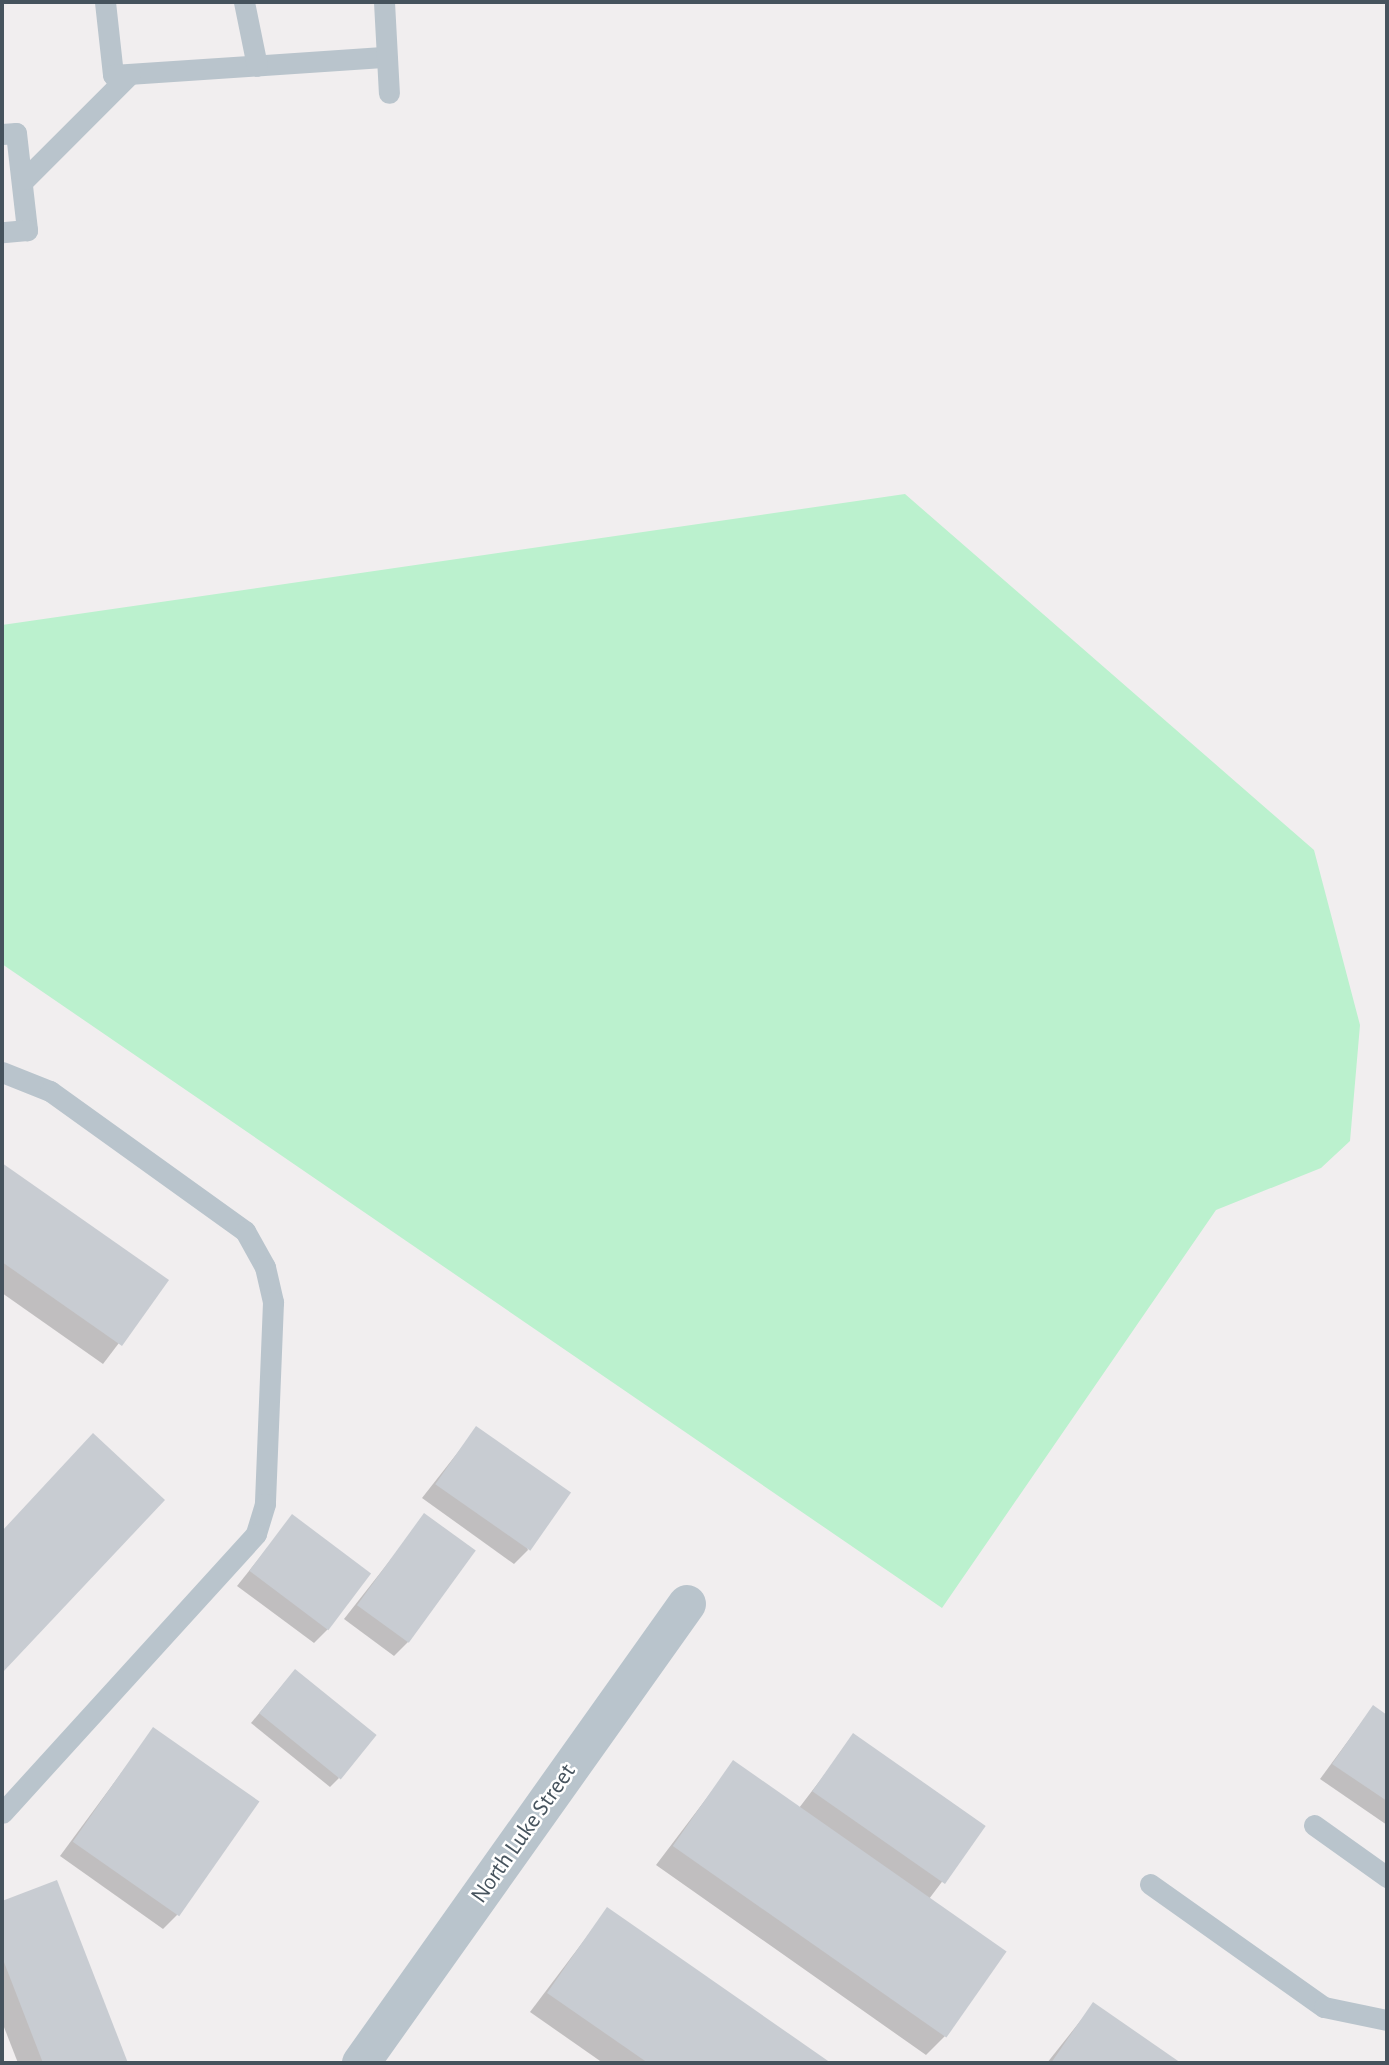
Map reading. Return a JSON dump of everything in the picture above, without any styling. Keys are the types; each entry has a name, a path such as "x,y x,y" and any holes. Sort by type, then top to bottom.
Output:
{"street":[{"name":"North Luke Street","path":"361,2063 687,1604"}],"lane":[{"path":"105,2 113,75 386,57"},
{"path":"244,2 257,66"},
{"path":"384,2 388,93"},
{"path":"25,179 130,74"},
{"path":"2,134 16,133 25,179 27,230 2,232"},
{"path":"2,1072 50,1091 245,1231 265,1267 273,1302 265,1504 256,1534 2,1813"},
{"path":"1314,1825 1387,1877"},
{"path":"1150,1884 1324,2007 1387,2020"}],"green space":[{"path":"905,494 1314,850 1360,1025 1350,1141 1321,1168 1216,1210 942,1608 2,964 2,625"}],"building":[{"path":"2,1163 169,1280 122,1346 2,1262"},
{"path":"476,1426 571,1493 530,1551 435,1484"},
{"path":"93,1433 165,1500 3,1672 2,1531"},
{"path":"424,1513 476,1551 409,1643 357,1605"},
{"path":"292,1514 371,1574 328,1630 249,1571"},
{"path":"295,1669 377,1735 341,1779 259,1713"},
{"path":"1373,1705 1387,1715 1387,1801 1332,1764"},
{"path":"153,1727 259,1802 179,1916 73,1842"},
{"path":"853,1733 986,1826 945,1884 812,1791"},
{"path":"733,1760 1007,1952 946,2038 673,1846"},
{"path":"57,1880 128,2063 43,2063 2,1957 2,1901"},
{"path":"607,1907 831,2063 648,2063 547,1993"},
{"path":"1093,2002 1181,2063 1051,2063"}]}
